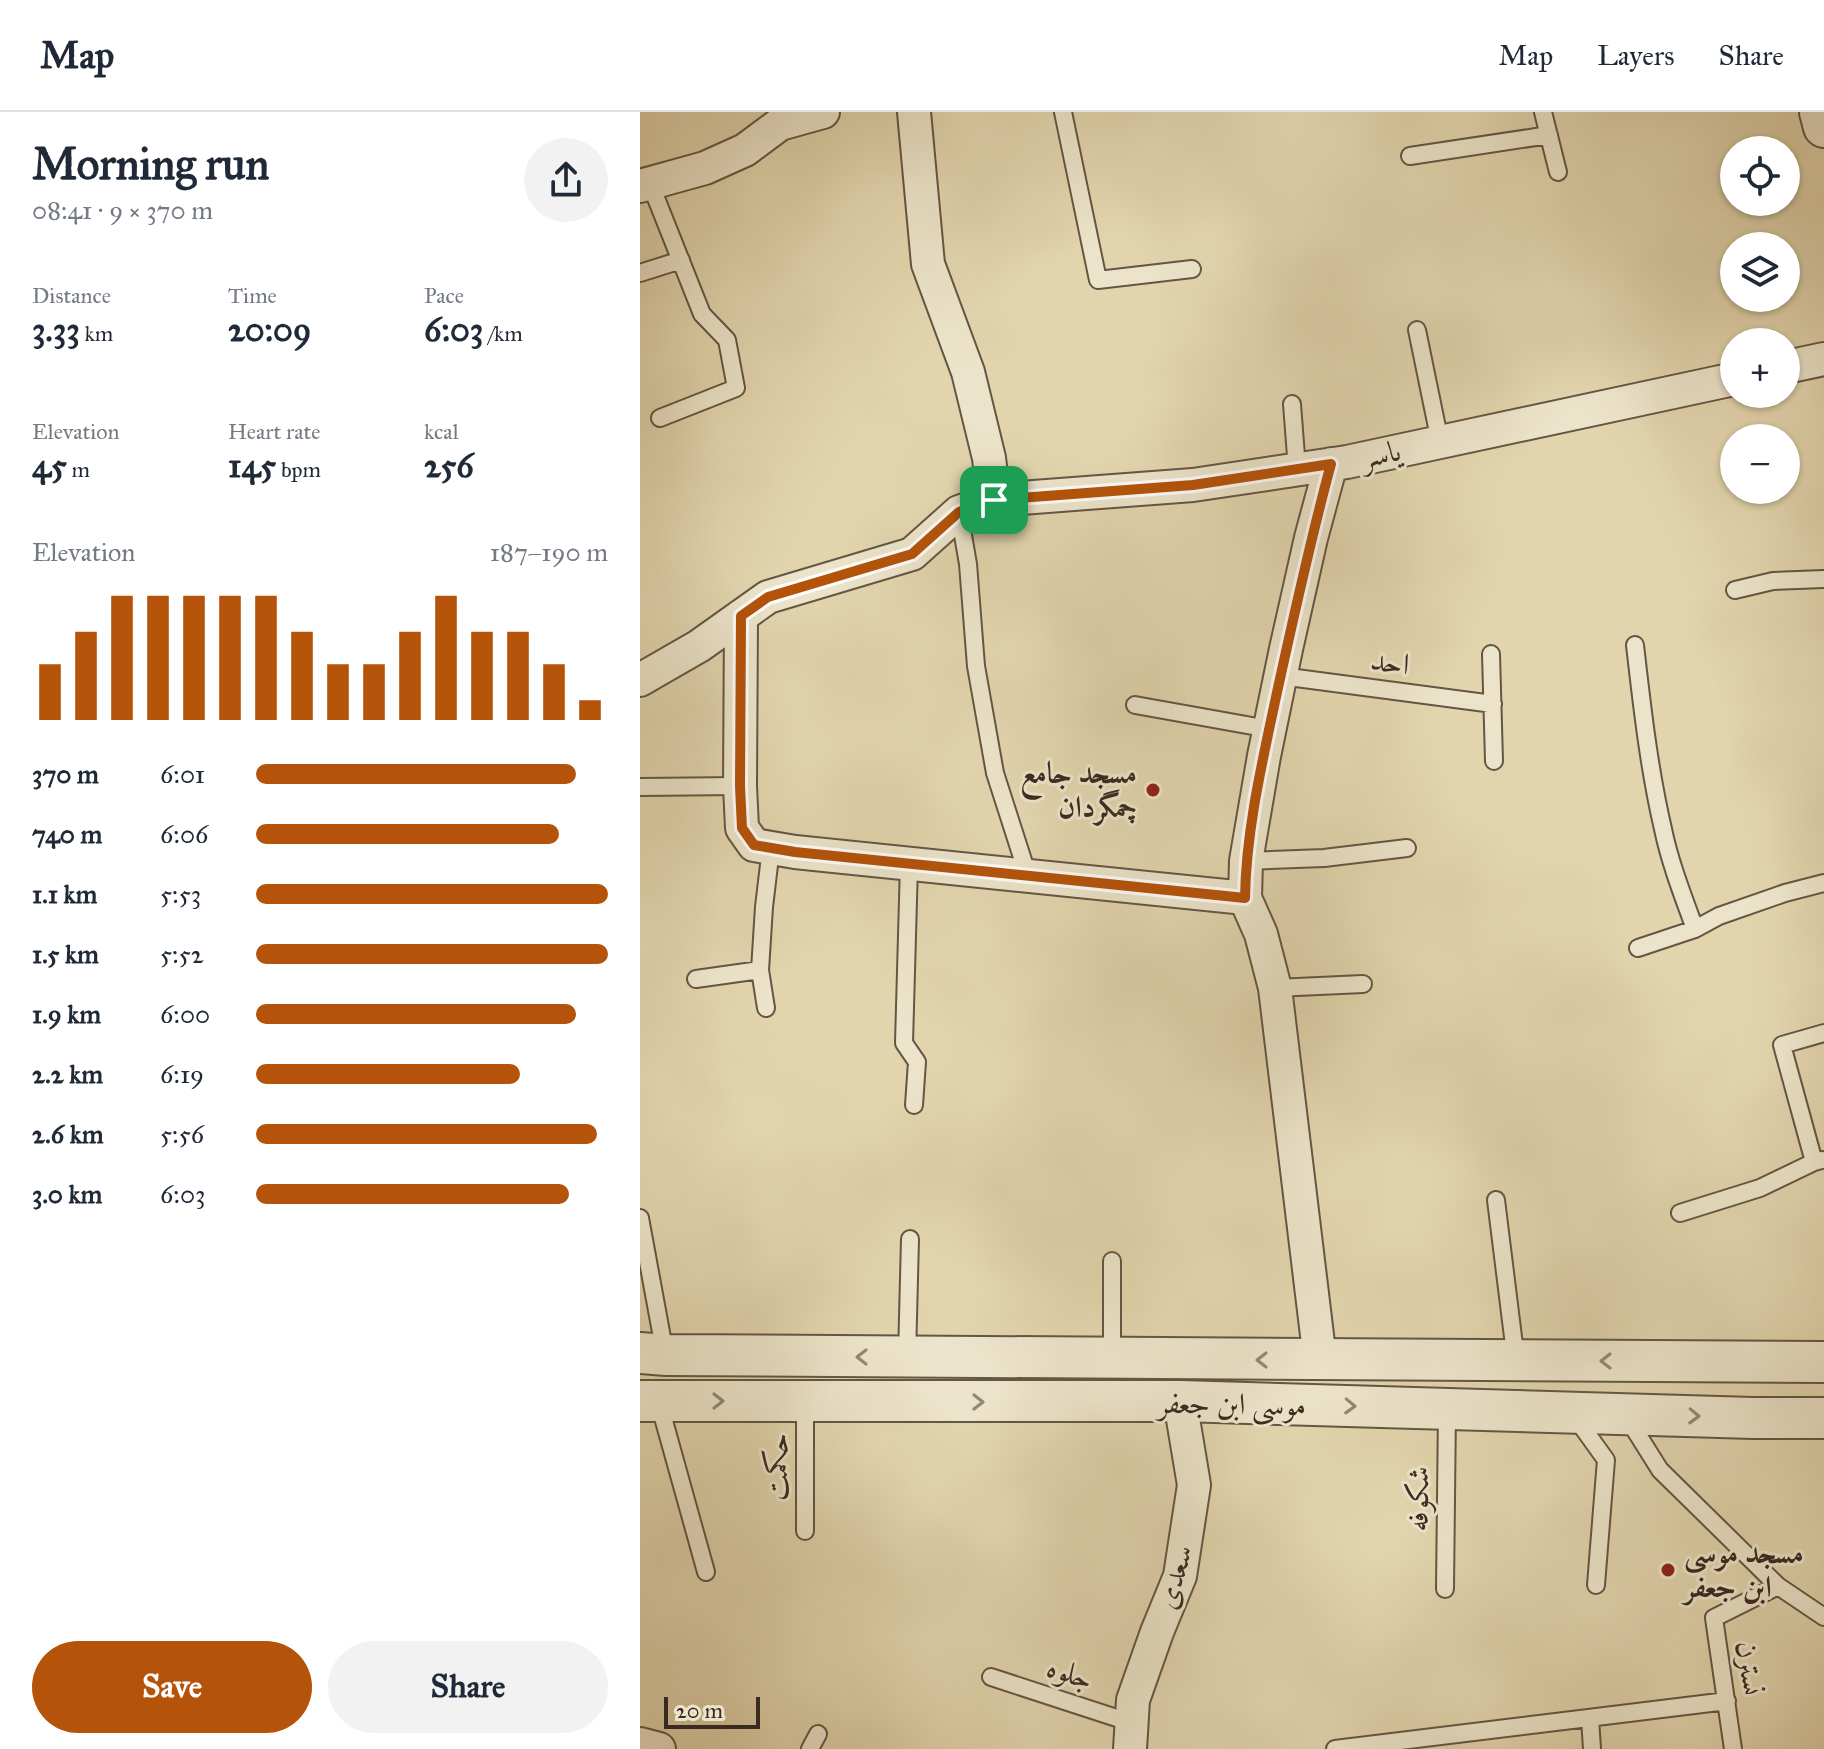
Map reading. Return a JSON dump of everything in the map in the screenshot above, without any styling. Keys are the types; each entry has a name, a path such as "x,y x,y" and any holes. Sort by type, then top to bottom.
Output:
{"street":[{"path":"645,185 705,168 745,150 780,124 823,112"},
{"path":"914,112 928,264 968,372 989,458 994,500"},
{"path":"1820,112 1824,127"},
{"path":"1800,364 1824,359"},
{"name":"یاسر","path":"640,680 699,646 768,597 912,554 959,512 994,500 1193,485 1331,464 1720,382"},
{"path":"1320,1360 1275,988 1261,934 1245,898 1246,861 1269,729 1311,538 1331,464"},
{"path":"741,616 742,828 754,845 795,852 1245,898"},
{"name":"موسی ابن جعفر","path":"653,1354 1824,1362"},
{"name":"موسی ابن جعفر","path":"649,1401 1180,1401 1824,1418"},
{"name":"سعدی","path":"1131,1736 1133,1700 1180,1576 1194,1485 1180,1401"},
{"path":"640,1744 659,1749"}],"lane":[{"path":"1063,112 1098,280 1192,269"},
{"path":"1543,112 1558,172"},
{"path":"1410,156 1549,135"},
{"path":"645,185 681,260 702,314 727,340 736,388 660,418"},
{"path":"640,273 681,260"},
{"path":"1417,330 1440,442"},
{"path":"1292,404 1297,469"},
{"path":"959,512 968,564 976,666 995,773 1028,876"},
{"path":"1735,590 1773,581 1824,579"},
{"path":"1635,645 1644,723 1662,829 1695,929"},
{"path":"1491,654 1494,761"},
{"name":"احد","path":"1281,676 1493,704"},
{"path":"1135,705 1269,729"},
{"path":"640,787 740,786"},
{"path":"766,1008 760,970 771,848"},
{"path":"1246,861 1324,858 1407,848"},
{"path":"909,864 904,1043 917,1062 914,1105"},
{"path":"1638,948 1695,929 1719,916 1824,883"},
{"path":"696,979 760,970"},
{"path":"1275,988 1363,984"},
{"path":"1680,1213 1760,1188 1819,1161 1782,1045 1824,1033"},
{"path":"1496,1200 1516,1361"},
{"path":"640,1218 653,1354"},
{"path":"907,1357 910,1239"},
{"path":"1112,1261 1112,1359"},
{"path":"649,1401 706,1572"},
{"name":"حکمت","path":"805,1402 805,1531"},
{"name":"شکوفه","path":"1445,1589 1447,1409"},
{"path":"1572,1413 1606,1460 1596,1585"},
{"path":"1625,1414 1660,1470 1778,1586 1824,1617"},
{"name":"نسترن","path":"1733,1749 1714,1618 1778,1586"},
{"name":"جلوه","path":"991,1677 1131,1736"},
{"path":"1335,1749 1392,1746 1727,1701"},
{"path":"1590,1718 1592,1749"}],"place":[{"name":"مسجد جامع چمگردان","path":"1153,790"},
{"name":"مسجد موسی ابن جعفر","path":"1668,1570"}],"route":[{"path":"1331,464 1311,538 1269,729 1246,861 1245,898 795,852 754,845 742,828 741,616 768,597 912,554 959,512 994,500 1193,485 1331,464"}]}
